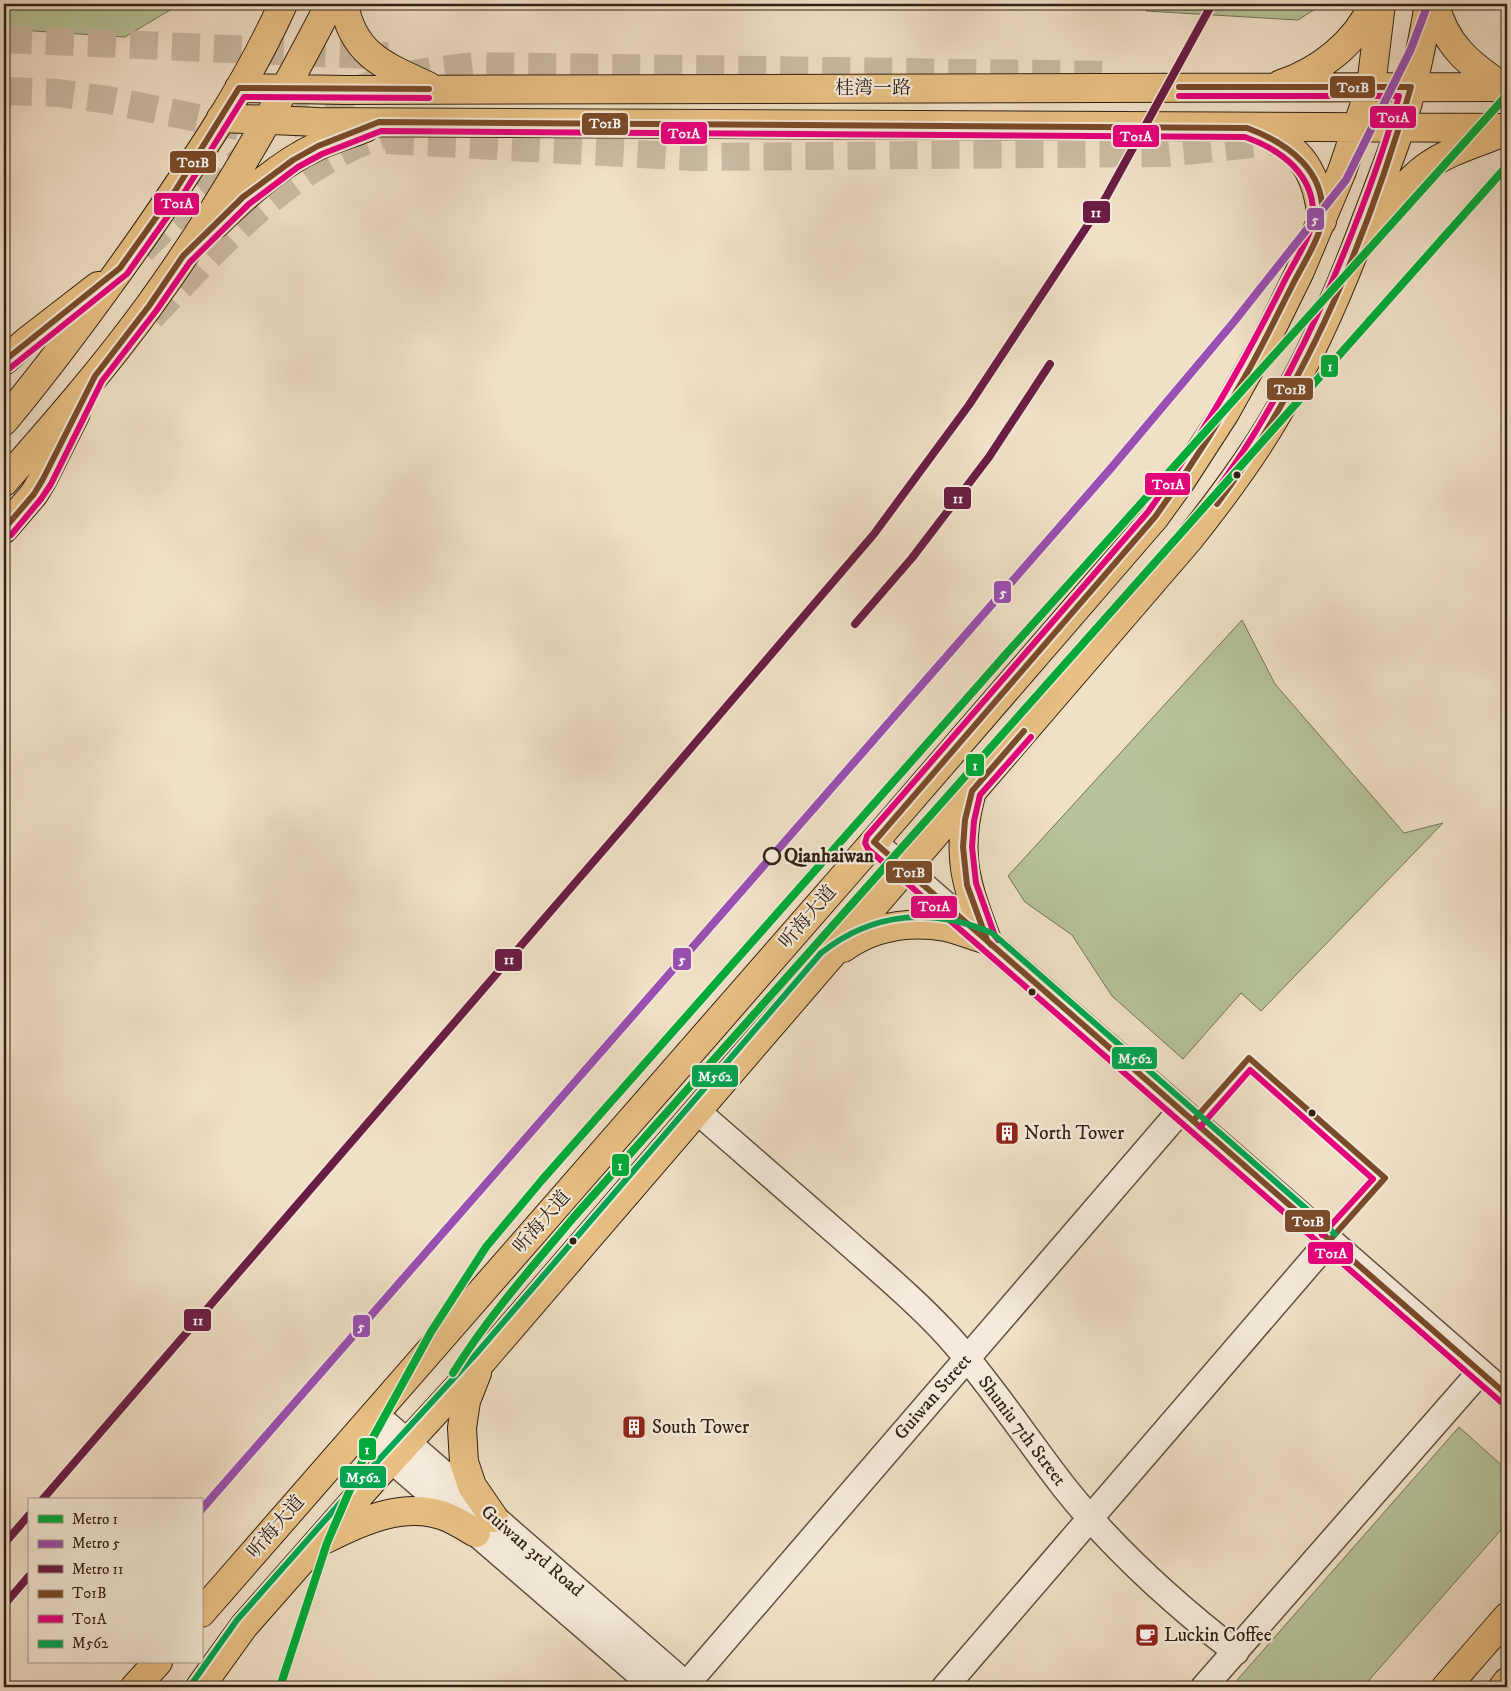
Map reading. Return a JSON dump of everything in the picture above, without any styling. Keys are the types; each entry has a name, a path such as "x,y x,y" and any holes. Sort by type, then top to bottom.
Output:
{"main road":[{"path":"4,421 82,324 175,191 239,88 265,42 283,4"},
{"path":"4,482 95,376 149,306 217,203 266,121 330,4"},
{"path":"344,4 347,20 354,36 364,48 380,62 434,89"},
{"path":"1270,87 1290,81 1330,58 1348,42 1374,4"},
{"name":"听海大道","path":"202,1612 874,842 1154,517 1181,481 1225,414 1247,375 1296,279 1322,221 1342,171 1371,86 1381,4"},
{"path":"200,1687 244,1626 399,1451 483,1360 1190,538 1237,476 1260,443 1292,388 1316,341 1354,252 1400,128 1429,4"},
{"path":"1435,4 1443,28 1457,50 1477,69 1505,86"},
{"name":"桂湾一路","path":"239,88 1505,86"},
{"name":"桂湾一路","path":"221,118 266,121 379,122 1507,129"},
{"path":"183,256 243,198 293,160 318,146 379,122"},
{"path":"1247,128 1275,138 1306,164 1317,188 1322,221"},
{"path":"1354,252 1397,196 1426,167 1507,129"},
{"path":"4,361 26,341 120,268"},
{"path":"4,529 34,494 43,479 95,376"},
{"path":"972,791 965,820 964,866 968,885 986,940"},
{"path":"828,959 849,944 870,933 890,927 918,924 948,928 986,940"},
{"path":"483,1360 466,1401 462,1428 464,1462 485,1526"},
{"path":"316,1544 350,1526 408,1511 426,1512 485,1526"},
{"path":"1446,1687 1507,1617"},
{"path":"135,1687 156,1664"},
{"path":"1503,1687 1507,1682"}],"street":[{"path":"874,842 1507,1396"},
{"name":"Guiwan Street","path":"687,1686 1181,1110"},
{"name":"Shuniu 7th Street","path":"697,1111 895,1284 934,1321 967,1358 1064,1487 1090,1518 1129,1559 1192,1616 1236,1652"},
{"path":"945,1687 1329,1241"},
{"path":"1204,1687 1480,1372"},
{"name":"Guiwan 3rd Road","path":"367,1423 485,1526 654,1687"},
{"name":"Guiwan 3rd Road","path":"485,1526 687,1686"}],"green space":[{"path":"4,4 180,4 125,37 4,29"},
{"path":"1146,4 1323,4 1298,20 1146,11"},
{"path":"1242,620 1275,684 1404,833 1443,823 1261,1011 1241,993 1183,1059 1112,996 1072,935 1025,902 1008,876"},
{"path":"1459,1427 1507,1470 1507,1523 1363,1687 1231,1687"}],"tunnel":[{"path":"4,39 388,56"},
{"path":"288,126 334,100 380,82 411,75 474,66 1116,75"},
{"path":"4,91 58,93 108,100 242,127"},
{"path":"151,317 241,225 290,184 352,147 415,125"},
{"path":"386,140 694,157 1165,153 1262,143 1292,137"},
{"path":"142,250 188,204 245,157"}],"metro line":[{"name":"11","path":"44,1498 874,534 969,405 1105,199 1212,4"},
{"name":"5","path":"202,1509 1112,467 1233,323 1346,180 1411,49 1428,4"},
{"name":"1","path":"280,1687 327,1543 371,1441 431,1332 486,1247 542,1180 1007,653 1507,95"},
{"name":"1","path":"453,1373 496,1312 574,1217 1507,166"},
{"name":"11","path":"855,624 912,558 989,457 1050,364"},
{"name":"11","path":"4,1544 28,1516"},
{"name":"11","path":"4,1605 28,1577"}],"transit line":[{"name":"T01B","path":"1179,87 1411,87 1376,197 1333,304 1308,356 1280,407 1250,457 1217,504"},
{"name":"T01B","path":"4,361 120,268 175,191 239,88 429,89"},
{"name":"T01A","path":"1179,96 1399,96 1373,179 1324,300 1273,402 1232,468 1210,499"},
{"name":"T01A","path":"10,368 127,274 182,196 244,97 429,98"},
{"name":"T01B","path":"4,529 34,494 43,479 95,376 149,306 183,256 243,197 293,160 318,146 379,122 1247,128 1277,142 1302,161 1311,173 1318,187 1322,203 1321,227 1310,252 1236,392 1203,446 1155,517 874,842 1507,1395"},
{"name":"T01A","path":"11,535 51,484 102,381 156,311 190,262 249,204 298,167 322,154 381,131 1245,137 1272,149 1294,166 1302,177 1312,202 1312,224 1302,249 1221,399 1186,456 1148,512 867,836 865,843 868,849 1501,1402"},
{"name":"T01B","path":"991,945 987,940 967,885 963,847 965,820 972,791 1024,731"},
{"name":"T01A","path":"998,940 976,883 972,847 974,821 980,795 1031,737"},
{"name":"M562","path":"193,1682 237,1620 364,1476 476,1354 821,953 841,939 861,929 882,922 925,917 947,919 992,933 1335,1234"},
{"name":"T01B","path":"1193,1121 1249,1058 1385,1178 1329,1241"},
{"name":"T01A","path":"1200,1127 1250,1070 1373,1179 1322,1235"}],"place":[{"name":"Qianhaiwan","path":"772,856"},
{"name":"North Tower","path":"1007,1133"},
{"name":"South Tower","path":"634,1427"},
{"name":"Luckin Coffee","path":"1147,1635"}]}
